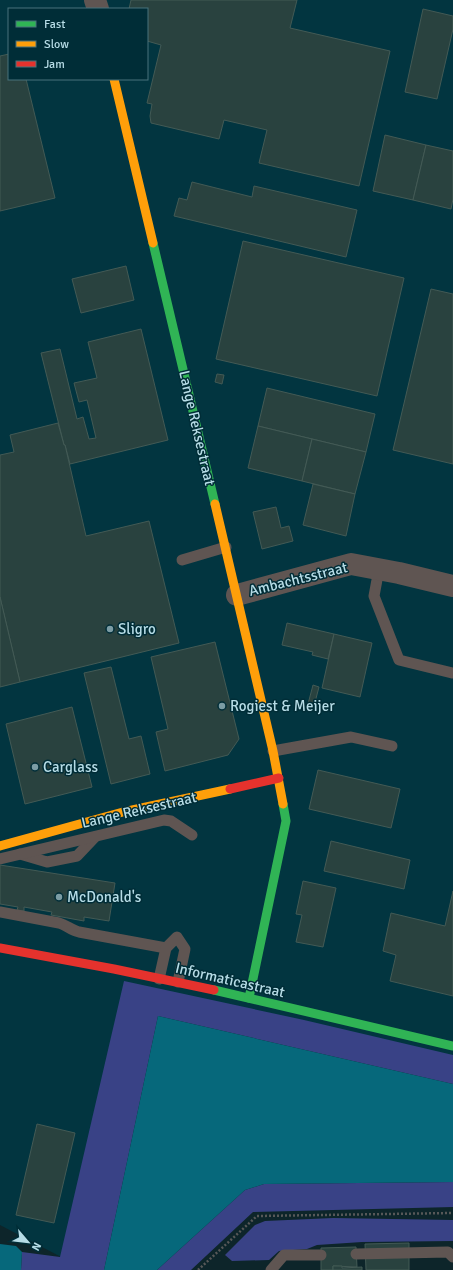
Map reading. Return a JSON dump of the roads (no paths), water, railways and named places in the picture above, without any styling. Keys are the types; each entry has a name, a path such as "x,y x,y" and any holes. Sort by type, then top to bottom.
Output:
{"street":[{"name":"Lange Reksestraat","path":"114,80 274,751 286,821 249,998"},
{"name":"Ambachtsstraat","path":"237,595 351,564 453,586"},
{"name":"Lange Reksestraat","path":"0,846 123,812 278,778"},
{"name":"Informaticastraat","path":"0,948 65,958 178,982 453,1046"}],"lane":[{"path":"182,560 226,547"},
{"path":"379,569 374,596 399,660 452,673"},
{"path":"274,751 351,737 392,746"},
{"path":"0,859 164,820 171,821 192,834"},
{"path":"0,912 64,924 79,932 166,948"},
{"path":"159,978 166,948 176,937 185,950 178,982"},
{"path":"356,1254 448,1252 453,1257"},
{"path":"271,1270 284,1255 321,1254"}],"place":[{"name":"Sligro","path":"110,629"},
{"name":"Rogiest & Meijer","path":"222,706"},
{"name":"Carglass","path":"35,767"},
{"name":"McDonald's","path":"59,897"}]}
